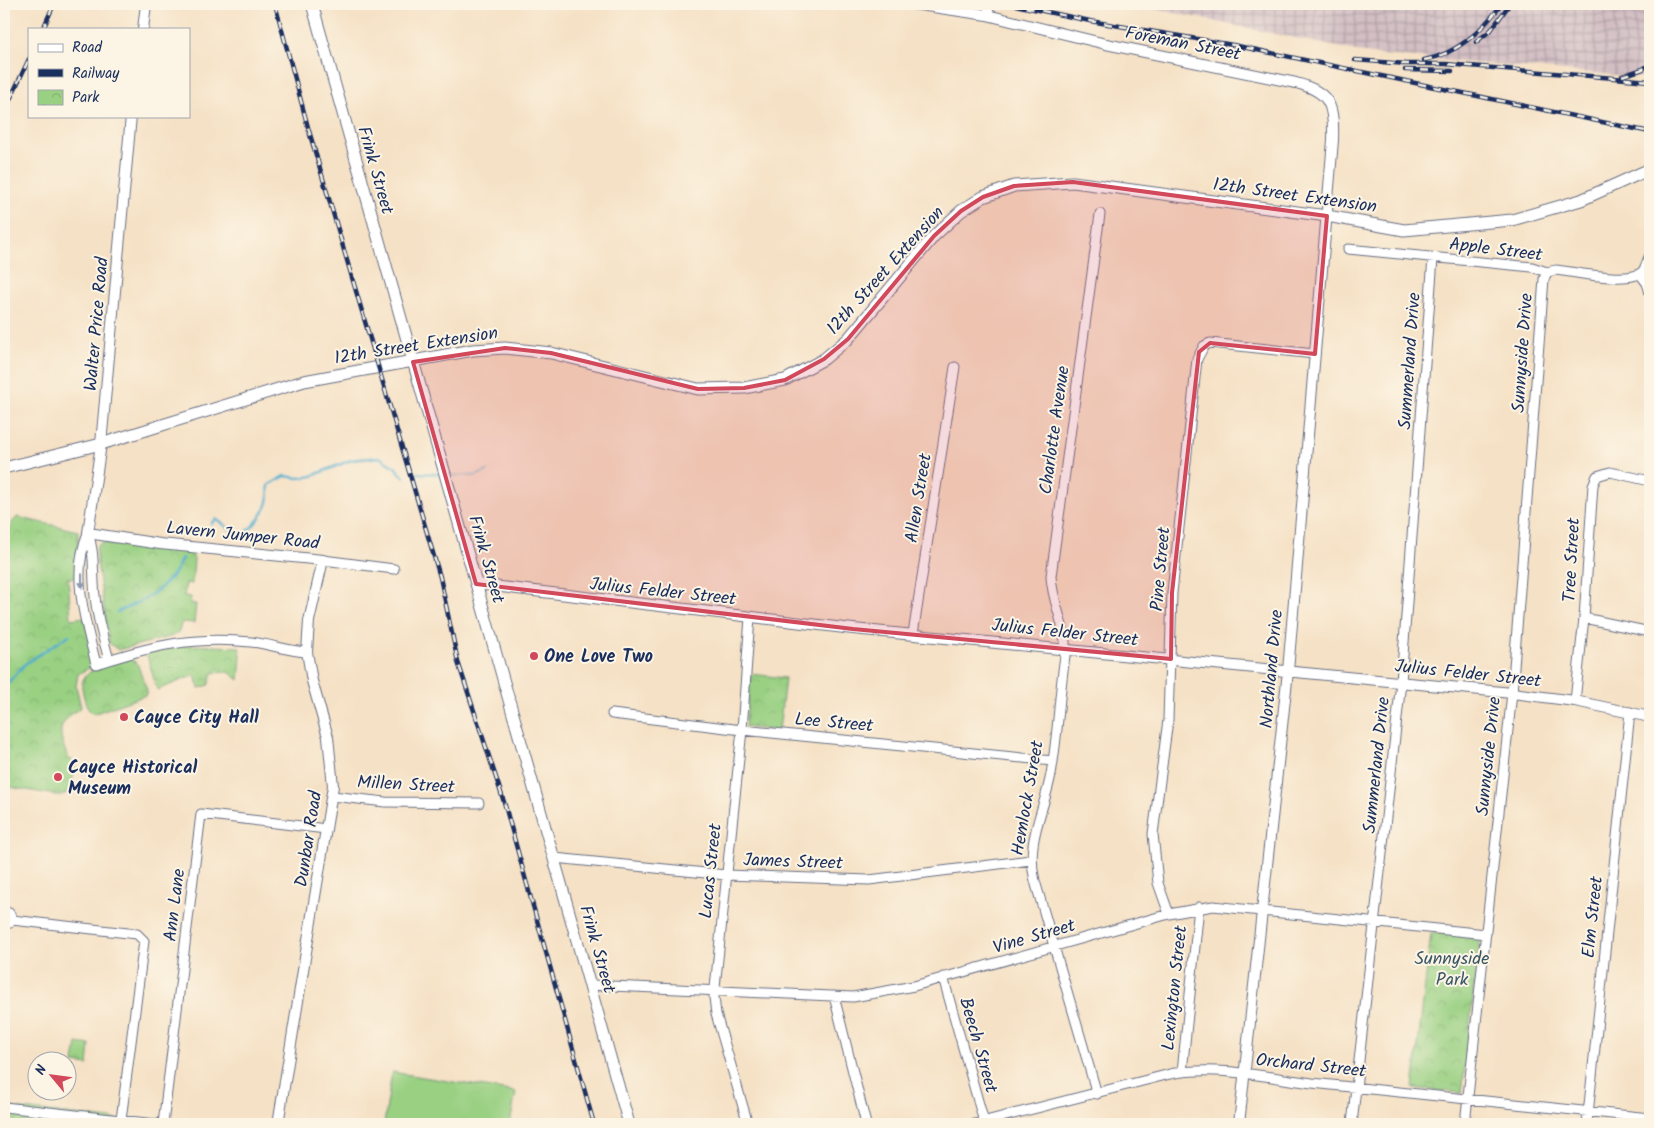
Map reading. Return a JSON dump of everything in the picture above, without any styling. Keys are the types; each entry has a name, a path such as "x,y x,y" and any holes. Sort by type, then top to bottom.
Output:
{"main road":[{"name":"Frink Street","path":"312,4 629,1124"},
{"name":"12th Street Extension","path":"4,468 100,444 304,381 473,350 505,348 551,353 698,389 744,388 785,380 804,372 824,359 848,339 934,236 961,211 983,198 1014,186 1073,182 1327,216 1404,230 1497,222 1581,200 1650,168"}],"street":[{"path":"143,28 146,4"},
{"name":"Foreman Street","path":"913,4 986,15 1106,44 1306,85 1325,96 1331,105 1333,126 1327,216"},
{"path":"986,15 990,4"},
{"name":"Walter Price Road","path":"88,533 100,444 131,118"},
{"name":"Charlotte Avenue","path":"1066,648 1051,576 1100,214"},
{"name":"Northland Drive","path":"1239,1124 1288,671 1327,216"},
{"name":"Apple Street","path":"1348,248 1532,267 1547,272 1556,270 1618,277 1640,274"},
{"path":"1650,255 1645,268 1640,274 1648,283 1650,293"},
{"name":"Summerland Drive","path":"1352,1124 1401,682 1433,258"},
{"name":"Sunnyside Drive","path":"1465,1124 1512,693 1544,279 1547,272"},
{"name":"Pine Street","path":"1168,914 1156,876 1153,834 1168,720 1172,593 1198,359 1204,346 1210,343 1315,354"},
{"name":"Allen Street","path":"913,634 955,367"},
{"name":"Tree Street","path":"1575,701 1584,618 1591,498 1597,476 1610,472 1650,481"},
{"path":"88,533 93,548 98,623 109,660"},
{"path":"88,533 82,547 82,598 85,625 96,664 152,646 198,640 252,642 307,652"},
{"name":"Lavern Jumper Road","path":"88,533 160,544 394,568"},
{"name":"Dunbar Road","path":"278,1124 332,796 333,778 328,737 312,681 307,652 309,621 323,560"},
{"name":"Julius Felder Street","path":"476,584 750,617 1512,693 1575,701 1650,717"},
{"name":"Lucas Street","path":"748,1124 716,1014 715,990 742,730 750,617"},
{"path":"1584,618 1650,632"},
{"name":"Hemlock Street","path":"1066,648 1053,761 1043,809 1032,842 1031,860 1035,881 1097,1094"},
{"name":"Elm Street","path":"1587,1124 1630,712"},
{"name":"Lee Street","path":"612,714 742,730 1053,761"},
{"name":"Millen Street","path":"332,796 385,802 479,803"},
{"name":"Ann Lane","path":"163,1124 201,814 326,829"},
{"name":"James Street","path":"554,858 726,875 884,879 1031,860"},
{"name":"Vine Street","path":"590,985 854,997 893,992 1168,914 1199,907 1227,906 1262,909 1486,934"},
{"name":"Lexington Street","path":"1182,1072 1199,907"},
{"path":"4,912 9,913 8,922 137,934 144,942 121,1120"},
{"name":"Beech Street","path":"943,977 979,1123"},
{"path":"834,996 866,1124"},
{"name":"Orchard Street","path":"979,1123 1182,1072 1196,1071 1245,1074 1650,1118"},
{"path":"4,1107 156,1124"}],"highlighted area":[{"path":"1073,182 1327,216 1315,354 1210,343 1199,352 1172,593 1171,659 853,629 476,584 413,362 505,348 551,353 698,389 744,388 785,380 824,359 848,339 934,236 961,211 983,197 1014,186"}],"shaded area":[{"path":"1131,4 1650,4 1650,78 1371,54"}],"green space":[{"path":"17,517 78,531 77,578 68,578 71,619 84,617 96,664 78,674 76,686 81,707 67,718 61,728 62,741 68,758 76,763 70,791 61,796 4,786 4,549 11,524"},
{"path":"103,542 183,550 192,553 194,559 192,584 186,583 184,596 191,597 190,604 196,604 194,623 182,622 178,633 173,636 118,650 109,643 96,555 97,546"},
{"path":"188,645 239,647 241,655 239,680 229,672 212,673 209,685 199,688 195,675 157,690 147,655 150,652"},
{"path":"130,659 137,663 147,690 146,695 93,714 87,707 84,699 82,684 84,678 89,672 96,669"},
{"path":"751,674 785,678 779,731 745,727"},
{"name":"Sunnyside Park","path":"1431,933 1480,936 1462,1093 1413,1088"},
{"path":"77,1043 90,1045 88,1065 78,1064 78,1050 76,1050"},
{"path":"392,1072 516,1092 510,1124 384,1124"},
{"path":"4,1107 156,1124 4,1124"}],"waterway":[{"path":"211,524 216,519 240,536 253,526 264,512 268,502 269,485 285,476 299,478 312,476 351,460 379,457 395,467 404,477"},
{"path":"448,475 475,476 488,471"},
{"path":"417,473 440,474"},
{"path":"117,612 156,592 171,577 182,558"},
{"path":"4,687 25,664 69,635"}],"railway":[{"path":"43,28 54,4"},
{"path":"275,4 309,131 440,577 458,662 504,802 594,1124"},
{"path":"1010,4 1090,21 1233,45 1650,132"},
{"path":"1424,60 1448,52 1468,40 1502,4"},
{"path":"1476,42 1491,30 1509,5"},
{"path":"1355,60 1407,64"},
{"path":"4,112 28,61"},
{"path":"1401,64 1446,64 1650,81"},
{"path":"1622,76 1643,69 1650,64"},
{"path":"1405,70 1452,71"}],"place":[{"name":"One Love Two","path":"534,656"},
{"name":"Cayce City Hall","path":"124,717"},
{"name":"Cayce Historical Museum","path":"58,777"}]}
